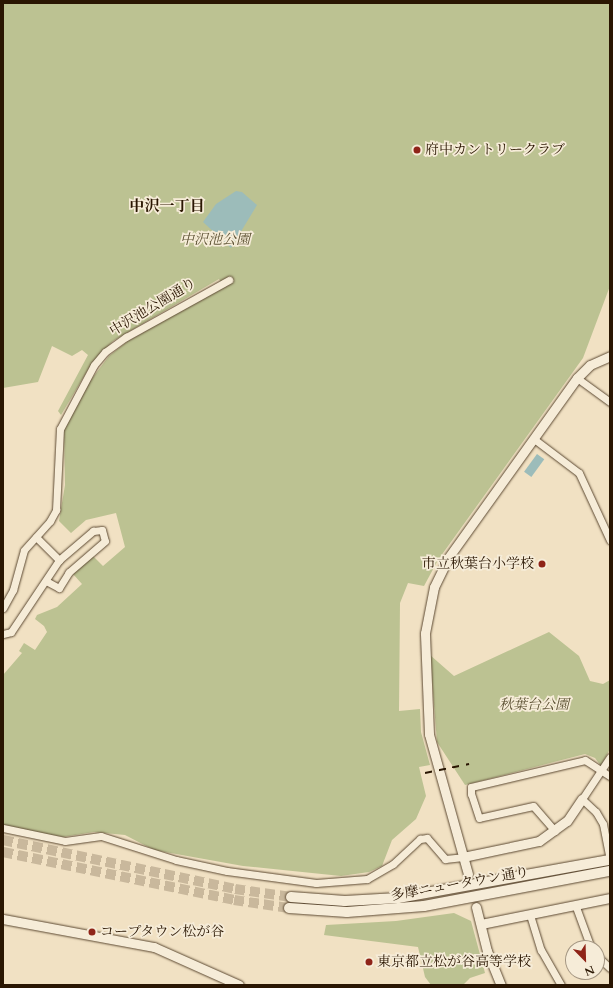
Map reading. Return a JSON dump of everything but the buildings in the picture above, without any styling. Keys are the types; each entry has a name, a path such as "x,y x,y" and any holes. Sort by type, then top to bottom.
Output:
{"main road":[{"name":"多摩ニュータウン通り","path":"291,897 345,901 398,898 610,859"},
{"name":"多摩ニュータウン通り","path":"290,908 347,912 424,906 610,871"}],"street":[{"name":"中沢池公園通り","path":"3,608 13,590 24,550 36,537 56,510 60,429 94,365 105,352 126,337 213,287 229,280"},
{"path":"468,874 429,734 426,633 428,609 437,578 448,558 577,378 590,365 610,356"},
{"path":"577,378 610,402"},
{"path":"534,439 579,473 610,540"},
{"path":"3,634 11,632 24,610 46,581 59,560 93,531 102,530 105,541 69,572 59,588 46,581"},
{"path":"36,537 59,560"},
{"path":"3,828 65,841 101,836 176,860 234,872 316,883 367,879 390,867 420,839 427,838 445,859 529,844 555,832 567,821 610,757"},
{"path":"555,832 532,806 479,818 471,794 471,787 582,760 610,776"},
{"path":"582,799 596,812 603,824 610,859"},
{"path":"481,924 610,898"},
{"path":"576,906 587,940"},
{"path":"476,907 490,960 501,985"},
{"path":"530,915 541,950 561,985"},
{"path":"3,918 154,947 240,985"}],"green space":[{"name":"府中カントリークラブ","path":"3,3 610,3 610,286 583,358 438,560 424,586 408,583 400,603 399,711 420,709 421,732 430,765 419,767 426,796 416,819 392,840 382,866 369,872 341,876 243,866 154,850 125,835 94,832 63,837 3,827 3,675 22,653 19,651 24,643 35,650 47,632 44,626 35,619 37,615 57,607 82,584 73,574 93,556 103,566 125,547 116,513 86,520 71,533 59,521 65,485 64,430 87,385 109,356 128,341 223,286 219,279 113,341 92,363 61,415 58,411 88,355 82,350 72,356 52,346 38,382 3,388"},
{"name":"秋葉台公園","path":"549,632 579,656 590,681 603,684 610,680 610,749 601,766 595,758 585,754 465,785 437,742 430,655 454,676"},
{"path":"454,913 471,921 485,973 470,978 463,985 431,985 425,977 418,947 324,935 326,925 396,921"}],"water":[{"path":"236,191 242,192 257,205 231,248 203,222 216,204"},
{"path":"537,454 544,459 531,477 524,472"}],"tunnel":[{"path":"3,840 235,889 291,897"},
{"path":"3,852 234,900 289,908"}],"railway":[{"path":"425,773 469,764"}],"place":[{"name":"府中カントリークラブ","path":"417,150"},
{"name":"市立秋葉台小学校","path":"542,564"},
{"name":"コープタウン松が谷","path":"92,932"},
{"name":"東京都立松が谷高等学校","path":"369,962"}],"district":[{"name":"中沢一丁目","path":"167,207"}],"park label":[{"name":"中沢池公園","path":"215,240"}]}
